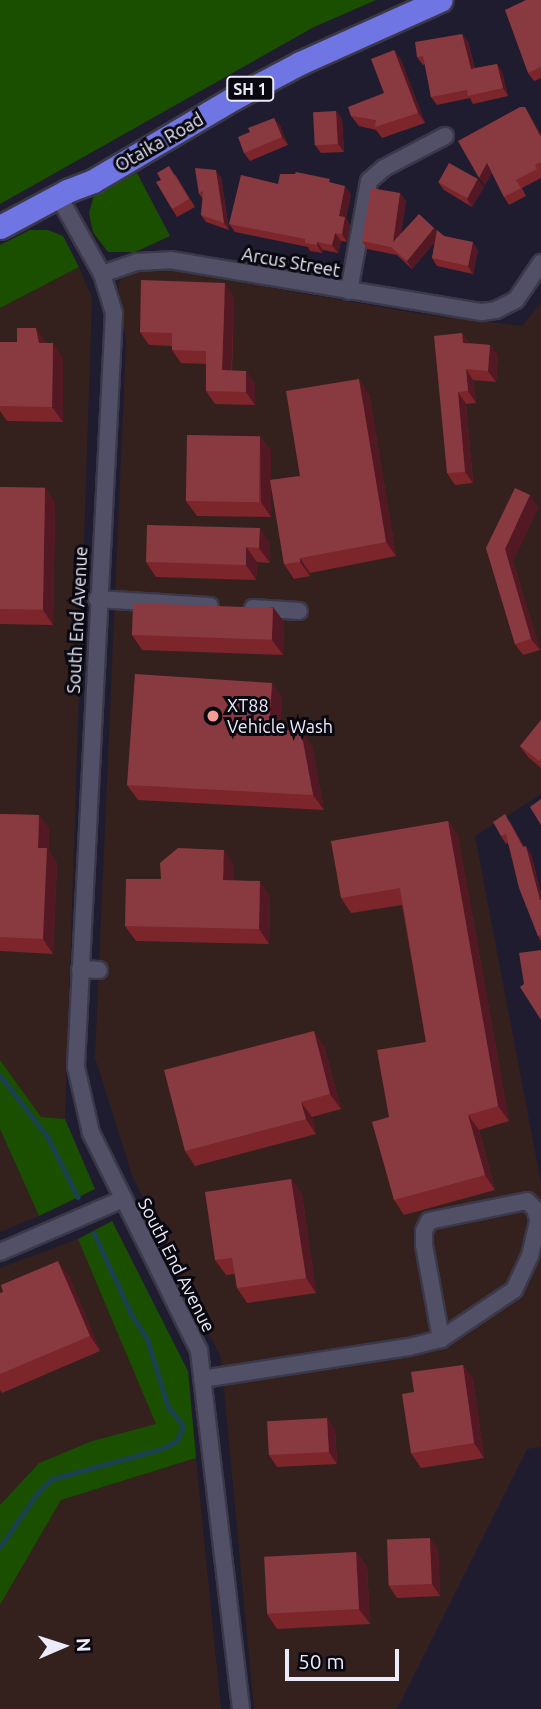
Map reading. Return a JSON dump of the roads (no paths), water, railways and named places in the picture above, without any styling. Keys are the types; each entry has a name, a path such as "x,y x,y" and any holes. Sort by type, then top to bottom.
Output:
{"highway":[{"name":"Otaika Road","path":"63,194 82,171 203,101 318,41 412,0"},
{"name":"Otaika Road","path":"0,227 93,181 234,98 300,63 440,0"}],"street":[{"path":"349,291 369,181 384,169 445,136"},
{"path":"63,194 102,274"},
{"name":"Arcus Street","path":"102,274 129,264 162,260 465,311 496,310 516,300 541,263"},
{"name":"South End Avenue","path":"102,274 114,313 97,599 76,1067 91,1133 199,1351 240,1709"},
{"path":"97,599 299,611"},
{"path":"80,969 99,970"},
{"path":"0,1252 123,1199"},
{"path":"202,1379 409,1347 441,1339 514,1290 530,1256 538,1220 535,1209 527,1201 429,1221 424,1231 424,1245 441,1339"}],"waterway":[{"path":"0,1075 48,1137 78,1197"},
{"path":"0,1547 38,1492 52,1479 161,1449 177,1441 183,1426 168,1407 147,1339 131,1314 94,1234"}],"place":[{"name":"XT88 Vehicle Wash","path":"213,716"}]}
